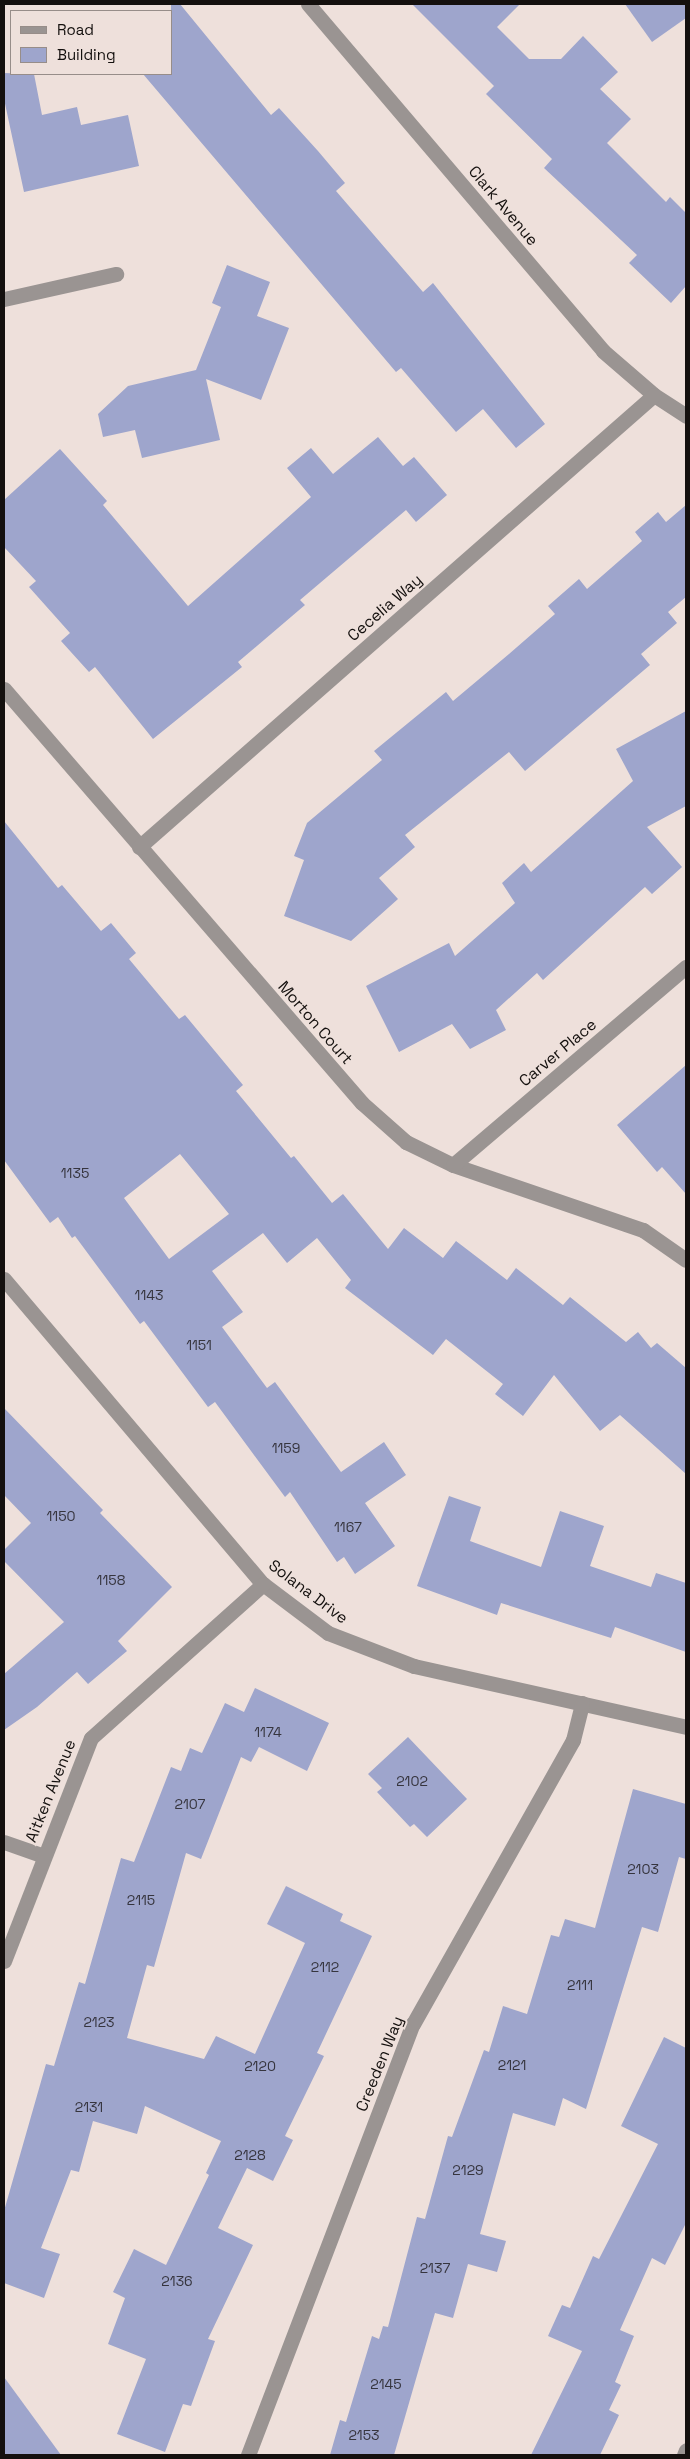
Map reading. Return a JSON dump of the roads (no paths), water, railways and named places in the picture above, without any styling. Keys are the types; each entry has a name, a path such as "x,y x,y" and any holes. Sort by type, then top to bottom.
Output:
{"street":[{"name":"Clark Avenue","path":"308,4 603,351 654,395 686,416"},
{"path":"4,299 116,274"},
{"name":"Cecelia Way","path":"139,847 654,395"},
{"name":"Morton Court","path":"4,689 362,1103 406,1142 453,1166 643,1230 686,1260"},
{"name":"Carver Place","path":"453,1166 686,967"},
{"name":"Solana Drive","path":"4,1279 263,1584 328,1633 372,1652 414,1666 686,1727"},
{"name":"Aitken Avenue","path":"4,1961 91,1738 263,1584"},
{"name":"Creeden Way","path":"248,2455 414,2024 572,1740 582,1703"},
{"path":"4,1842 44,1856"},
{"path":"684,2455 686,2450"}]}
